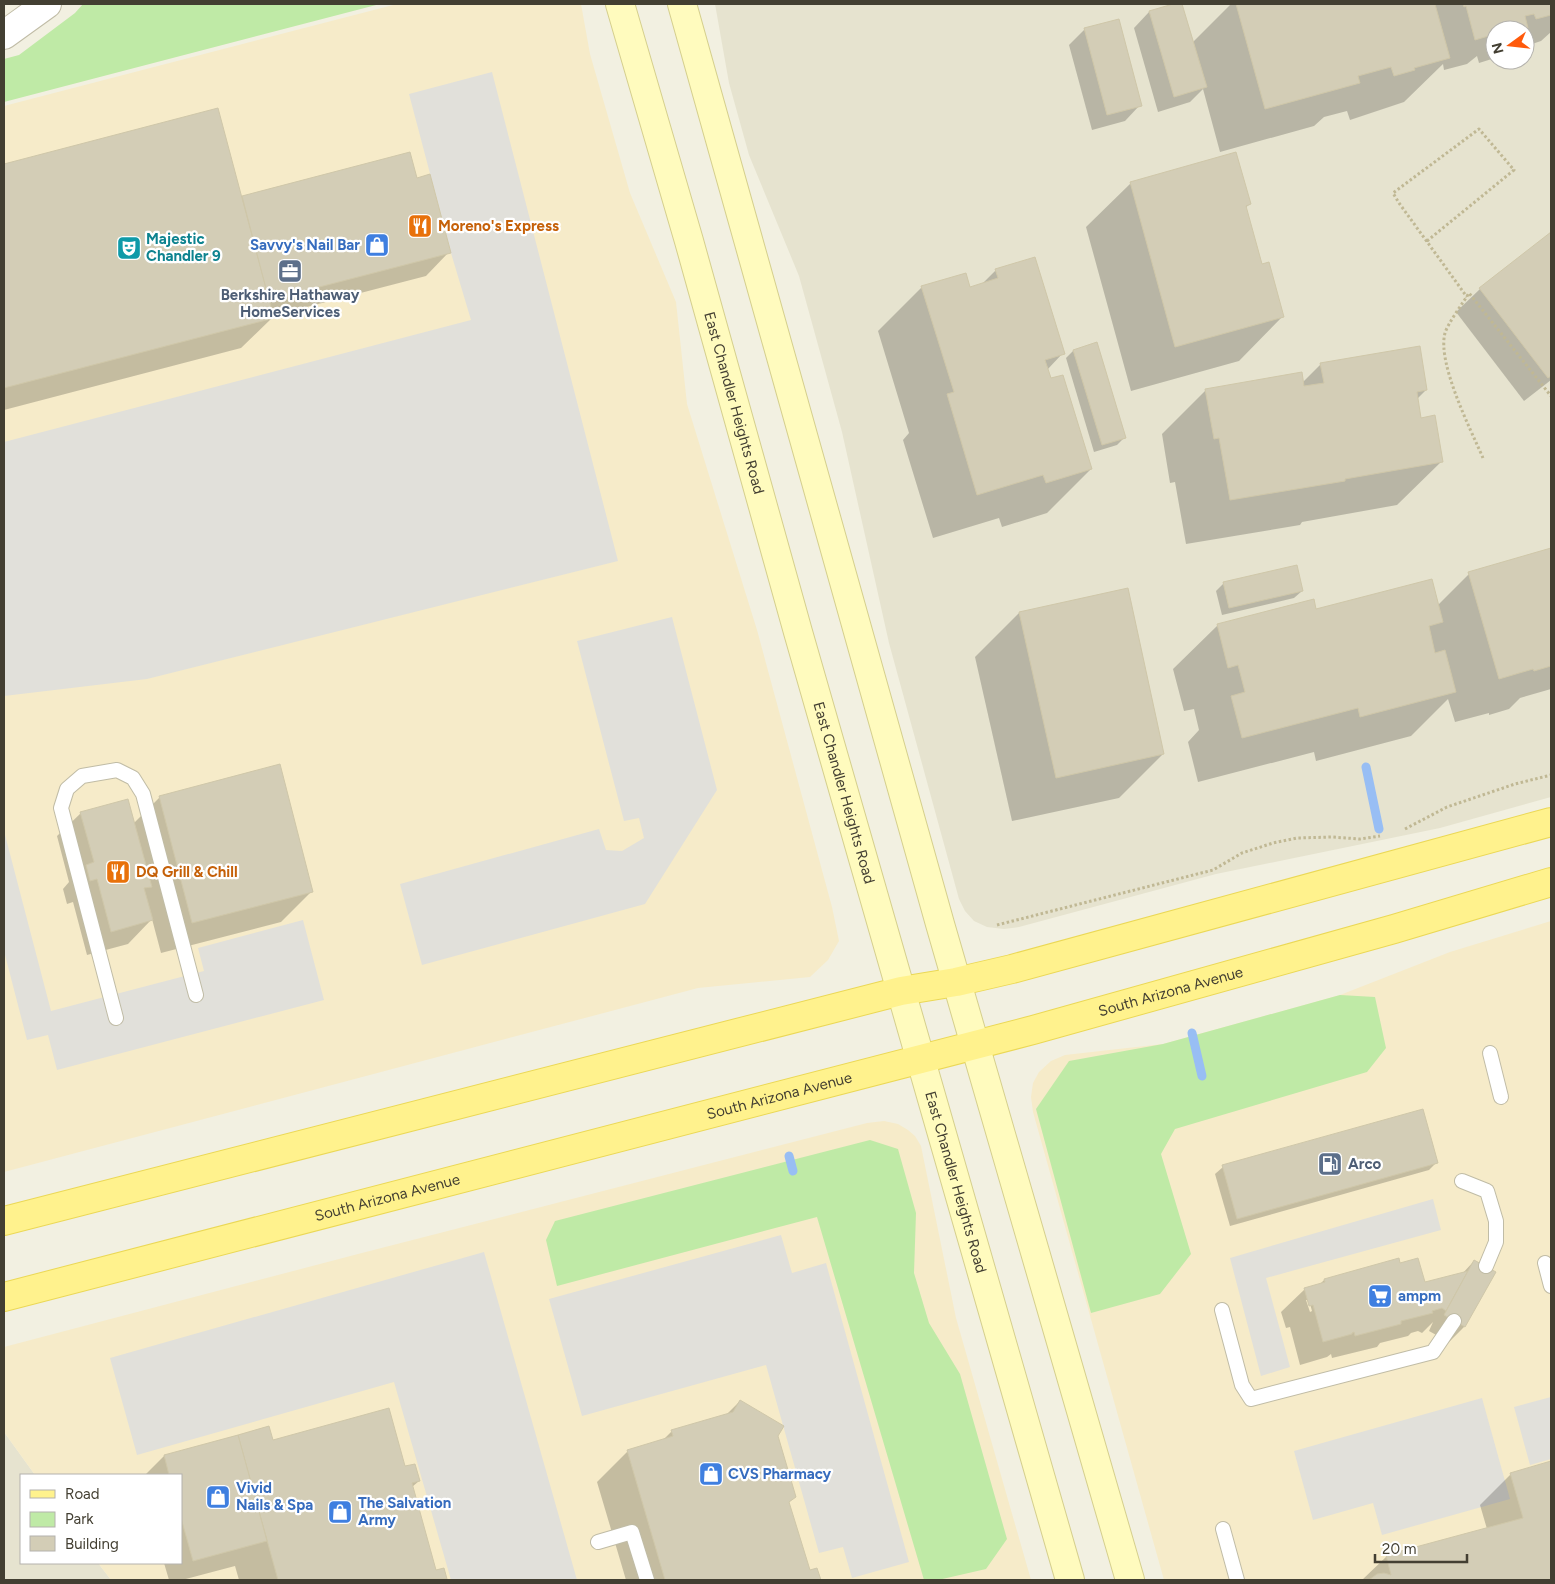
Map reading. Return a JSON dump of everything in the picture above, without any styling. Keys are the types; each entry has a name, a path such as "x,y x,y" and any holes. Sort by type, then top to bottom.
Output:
{"main road":[{"name":"East Chandler Heights Road","path":"620,4 1070,1580"},
{"path":"682,4 956,982 1130,1580"},
{"path":"4,1221 902,991 956,982 1022,967 1551,822"},
{"name":"South Arizona Avenue","path":"4,1296 975,1046 1394,929 1551,882"}],"street":[{"path":"4,35 47,4"}],"lane":[{"path":"116,1018 61,808 67,789 82,776 117,770 133,778 142,794 196,995"},
{"path":"1490,1053 1501,1097"},
{"path":"1462,1181 1487,1191 1496,1221 1496,1242 1486,1266"},
{"path":"1545,1263 1551,1286"},
{"path":"1222,1310 1242,1385 1251,1399 1433,1352 1454,1321"},
{"path":"1223,1529 1236,1580"},
{"path":"598,1542 632,1532 647,1580"}],"path":[{"path":"1427,242 1514,170 1479,129 1393,193 1427,242 1467,297"},
{"path":"1483,458 1451,380 1443,353 1445,332 1469,293 1551,396"},
{"path":"1398,833 1448,807 1515,784 1551,775"},
{"path":"997,926 1213,870 1242,853 1273,843 1297,838 1332,837 1360,839 1389,834"}],"shaded area":[{"path":"397,4 581,4 590,54 630,193 676,302 687,404 757,630 832,907 839,941 828,960 810,977 698,988 4,1172 4,106"},
{"path":"715,4 1551,4 1551,797 1440,828 1216,874 1019,927 1004,929 987,927 974,921 965,911 959,899 889,643 842,432 799,276 749,155 729,83"},
{"path":"492,72 618,561 147,679 4,696 4,442 471,320 451,253 409,94"},
{"path":"672,617 717,790 645,904 422,965 400,884 599,829 606,850 622,851 644,838 639,818 624,821 577,641"},
{"path":"4,831 51,1011 204,971 198,948 303,920 324,1000 57,1070 48,1035 27,1040 4,951"},
{"path":"1551,921 1551,1580 1164,1580 1033,1112 1031,1097 1033,1083 1039,1072 1051,1061 1065,1055 1163,1044 1340,995 1450,952"},
{"path":"884,1121 898,1124 915,1136 921,1146 956,1318 1031,1580 111,1580 99,1564 182,1564 182,1474 34,1474 4,1432 4,1347 867,1123"},
{"path":"1433,1199 1441,1230 1266,1278 1290,1367 1261,1376 1230,1258"},
{"path":"781,1235 792,1273 826,1263 909,1562 852,1578 843,1547 819,1553 766,1365 582,1416 549,1299"},
{"path":"484,1252 577,1580 451,1580 394,1382 137,1455 110,1358"},
{"path":"1551,1397 1551,1459 1530,1465 1514,1407"},
{"path":"1482,1398 1510,1499 1382,1535 1373,1503 1313,1520 1294,1451"},
{"path":"4,1432 34,1474 20,1474 20,1564 99,1564 111,1580 4,1580"}],"green space":[{"path":"83,4 380,4 4,102 4,59 19,55 75,13"},
{"path":"1340,995 1375,997 1386,1048 1367,1072 1175,1129 1161,1154 1191,1254 1160,1294 1091,1313 1036,1109 1069,1061 1163,1044"},
{"path":"870,1140 898,1149 916,1213 914,1273 929,1323 960,1374 1007,1539 986,1569 938,1580 924,1580 817,1217 557,1286 546,1240 555,1221"}],"building":[{"path":"1173,4 1182,4 1207,87 1174,97 1149,11"},
{"path":"1236,4 1435,4 1450,58 1394,76 1391,67 1358,76 1360,83 1265,109"},
{"path":"1463,4 1551,4 1551,15 1536,19 1534,14 1525,16 1526,20 1485,20 1485,37 1475,40 1466,6 1464,7"},
{"path":"1119,19 1142,106 1107,115 1084,28"},
{"name":"Majestic Chandler 9","path":"218,108 274,318 4,388 4,164"},
{"path":"410,152 417,178 430,174 451,253 269,300 242,196"},
{"path":"1236,152 1251,204 1246,206 1262,264 1269,262 1284,317 1175,347 1130,182"},
{"path":"1551,232 1551,376 1548,378 1479,288"},
{"path":"1035,257 1065,354 1045,360 1051,378 1063,375 1092,469 1046,483 1043,475 977,495 947,394 954,392 921,286 966,273 970,287 998,278 995,269"},
{"path":"1097,342 1126,438 1102,445 1073,350"},
{"path":"1420,346 1427,390 1417,392 1421,418 1435,415 1443,462 1230,500 1219,438 1214,439 1205,389 1302,372 1304,386 1324,383 1320,363"},
{"path":"1551,548 1551,666 1499,679 1468,572"},
{"path":"1297,565 1303,591 1229,608 1223,582"},
{"path":"1432,579 1443,622 1429,626 1435,653 1445,650 1456,692 1360,717 1358,708 1242,738 1231,696 1245,692 1238,665 1228,668 1217,624 1314,599 1316,609"},
{"path":"1128,588 1164,754 1056,778 1019,612"},
{"path":"280,764 313,892 192,923 159,796"},
{"name":"DQ Grill & Chill","path":"128,799 152,887 144,888 153,920 111,932 97,879 90,881 86,865 94,862 80,812"},
{"name":"Arco","path":"1423,1109 1438,1163 1237,1219 1222,1165"},
{"name":"ampm","path":"1399,1258 1400,1263 1418,1258 1425,1282 1468,1271 1446,1311 1442,1308 1432,1311 1433,1313 1401,1321 1401,1324 1355,1336 1354,1332 1323,1342 1313,1305 1309,1306 1304,1288 1325,1282 1324,1279"},
{"path":"1474,1260 1496,1272 1465,1327 1444,1315"},
{"name":"CVS Pharmacy","path":"740,1400 784,1426 778,1436 796,1497 789,1502 810,1570 817,1568 821,1580 665,1580 627,1450 673,1436 671,1430 733,1412"},
{"name":"The Salvation Army","path":"389,1408 405,1466 415,1464 420,1481 412,1483 436,1570 444,1568 447,1579 278,1580 238,1435 269,1426 273,1440"},
{"name":"Vivid Nails & Spa","path":"238,1435 267,1541 193,1561 182,1522 182,1474 169,1474 164,1455"},
{"path":"1551,1461 1551,1580 1369,1580 1377,1574 1391,1575 1386,1555 1523,1518 1510,1473"}],"waterway":[{"path":"1366,767 1379,829"},
{"path":"1192,1033 1202,1076"},
{"path":"789,1156 793,1171"}],"place":[{"name":"Moreno's Express","path":"420,226"},
{"name":"Savvy's Nail Bar","path":"377,245"},
{"name":"Majestic Chandler 9","path":"129,248"},
{"name":"Berkshire Hathaway HomeServices","path":"290,271"},
{"name":"DQ Grill & Chill","path":"118,872"},
{"name":"Arco","path":"1330,1164"},
{"name":"ampm","path":"1380,1296"},
{"name":"CVS Pharmacy","path":"711,1474"},
{"name":"Vivid Nails & Spa","path":"218,1497"},
{"name":"The Salvation Army","path":"340,1512"}]}
